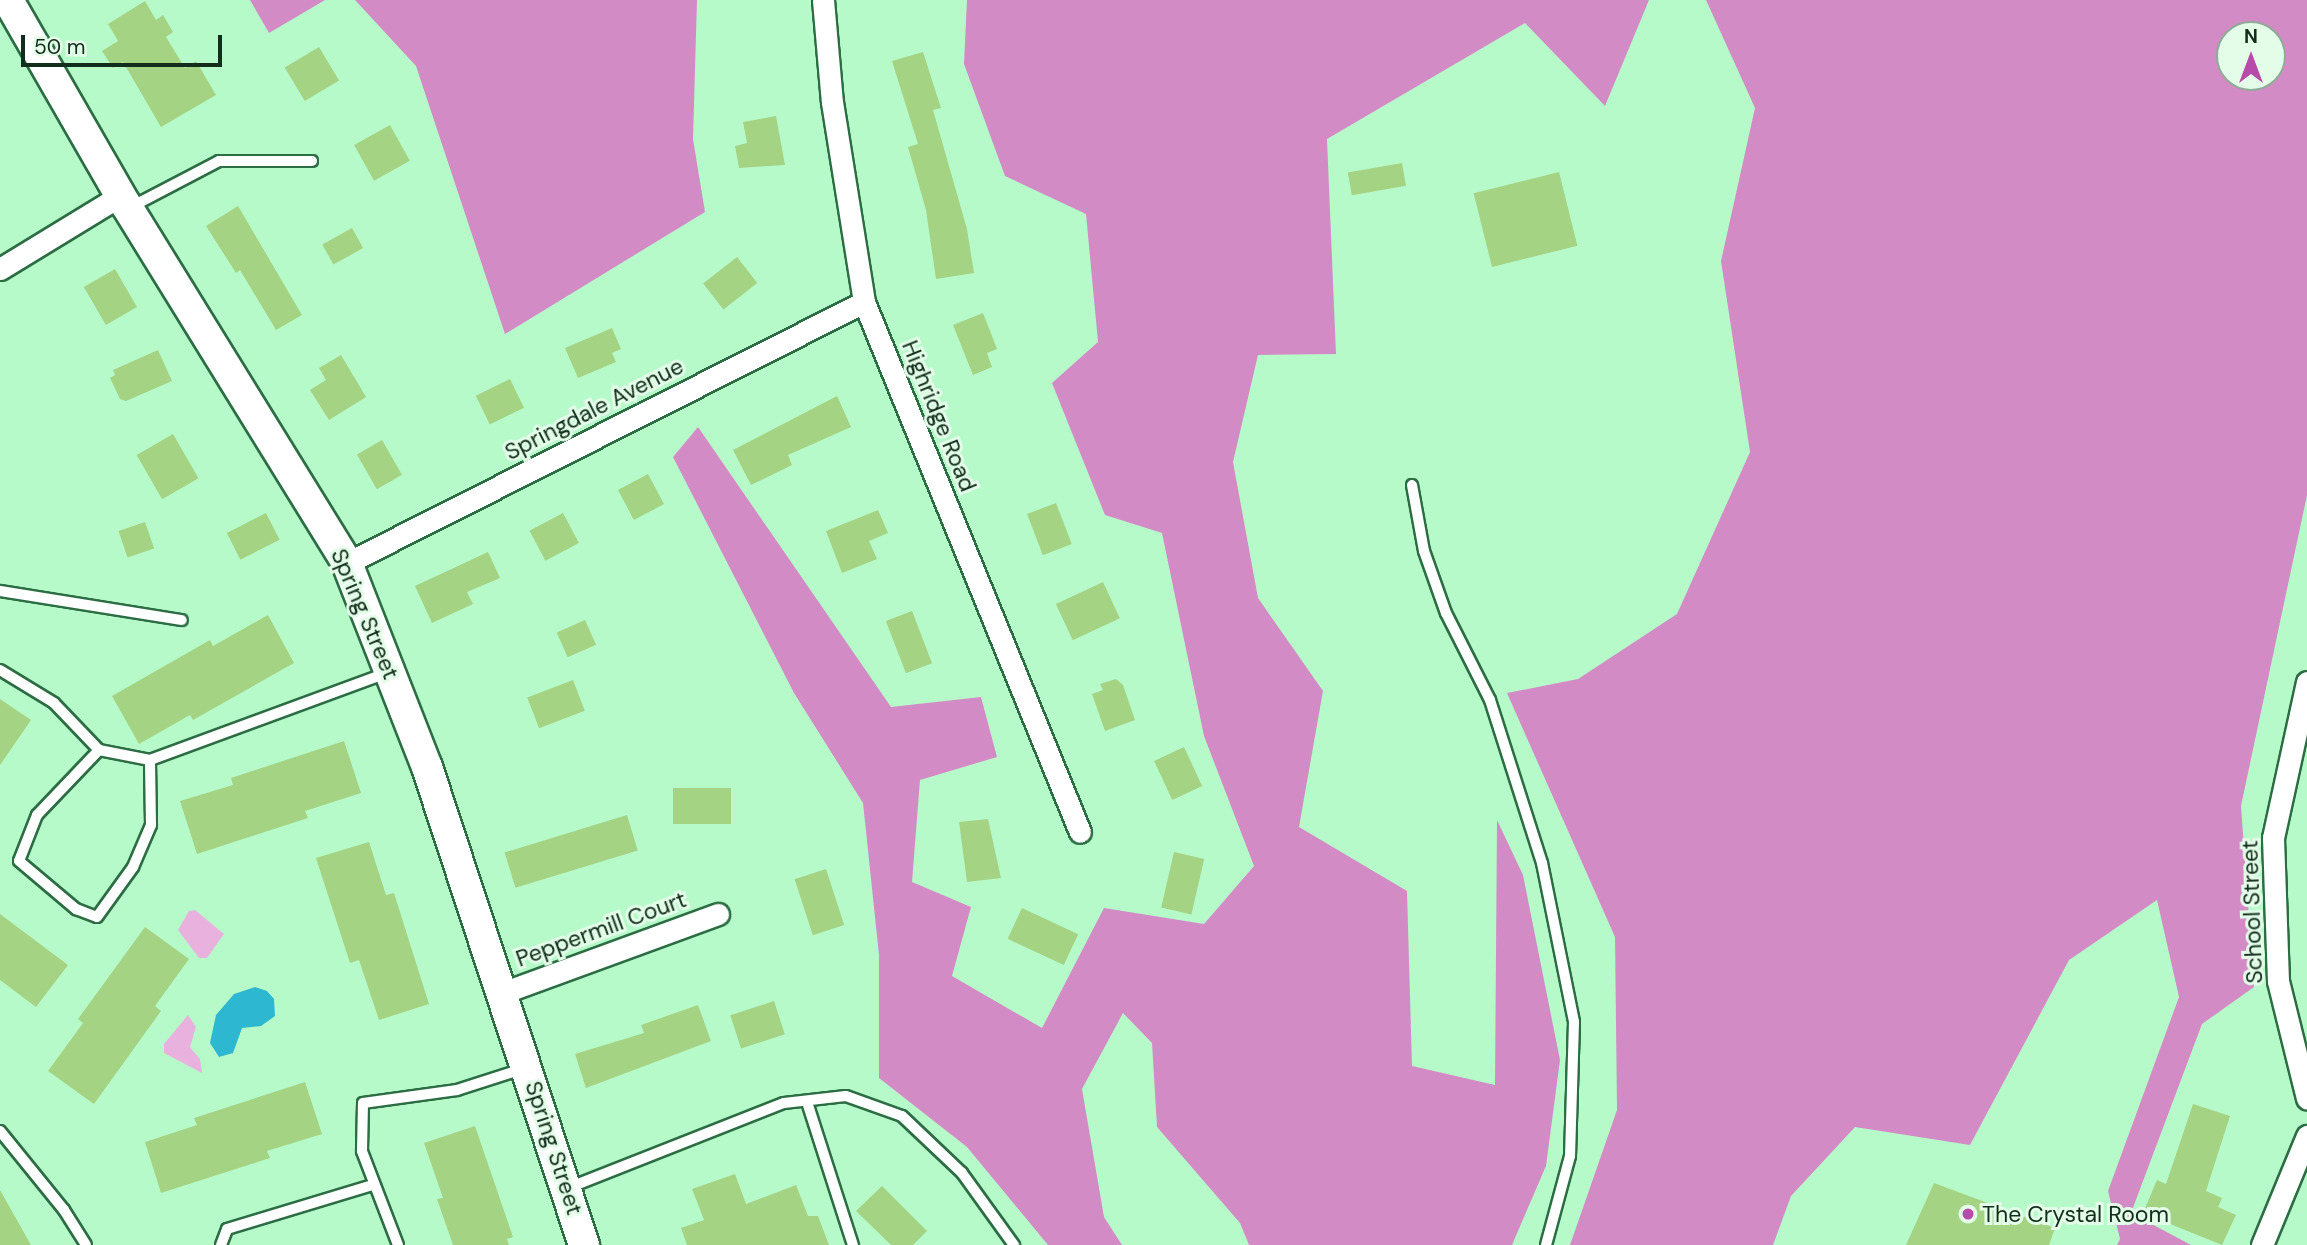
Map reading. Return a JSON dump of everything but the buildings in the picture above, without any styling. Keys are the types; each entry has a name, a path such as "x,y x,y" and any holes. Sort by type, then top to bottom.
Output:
{"main road":[{"name":"Spring Street","path":"8,0 124,202 347,563 427,767 568,1188 584,1245"}],"street":[{"name":"Highridge Road","path":"823,0 832,102 864,302 1080,832"},
{"path":"0,269 124,202"},
{"name":"Springdale Avenue","path":"347,563 864,302"},
{"name":"School Street","path":"2307,682 2273,838 2278,981 2307,1098"},
{"name":"Peppermill Court","path":"502,993 718,914"},
{"path":"2262,1245 2307,1136"}],"lane":[{"path":"124,202 219,161 313,161"},
{"path":"1412,485 1429,564 1446,613 1490,700 1542,863 1574,1022 1570,1156 1546,1245"},
{"path":"0,591 182,620"},
{"path":"0,670 54,703 99,750 150,760 390,672"},
{"path":"99,750 37,815 19,861 76,909 97,917 133,867 151,825 150,760"},
{"path":"398,1245 362,1151 363,1103 457,1090 527,1067"},
{"path":"568,1188 784,1103 846,1096 902,1116 962,1173 1014,1245"},
{"path":"807,1102 853,1245"},
{"path":"0,1131 64,1210 86,1245"},
{"path":"221,1245 228,1229 373,1185"}],"shaded area":[{"path":"250,0 325,0 269,33"},
{"path":"355,0 697,0 693,139 705,212 505,334 416,66"},
{"path":"967,0 1649,0 1605,106 1525,23 1327,139 1336,354 1258,355 1233,462 1258,598 1323,691 1299,827 1407,891 1412,1066 1495,1085 1497,820 1523,875 1560,1060 1546,1166 1512,1245 1249,1245 1240,1223 1157,1127 1152,1043 1123,1013 1082,1089 1104,1217 1122,1245 1048,1245 967,1147 879,1078 879,955 863,803 794,693 673,457 698,427 891,707 981,697 997,757 920,780 912,882 971,907 952,976 1042,1028 1104,908 1204,924 1254,866 1204,736 1162,533 1105,515 1052,383 1098,342 1086,214 1005,176 964,64"},
{"path":"1706,0 2307,0 2307,495 2241,806 2254,987 2202,1024 2131,1213 2191,1245 2117,1245 2120,1239 2108,1191 2179,997 2157,900 2069,960 1970,1145 1855,1127 1791,1196 1773,1245 1570,1245 1617,1110 1615,937 1507,693 1578,679 1677,614 1750,452 1721,261 1755,108"},
{"path":"195,910 224,934 207,958 199,958 178,930 189,911"},
{"path":"188,1015 196,1027 190,1047 200,1059 202,1073 164,1053 164,1044"}],"water":[{"path":"255,987 267,991 274,999 275,1016 261,1026 242,1028 233,1053 219,1057 210,1043 216,1015 234,994"}],"place":[{"name":"The Crystal Room","path":"1968,1214"}]}
